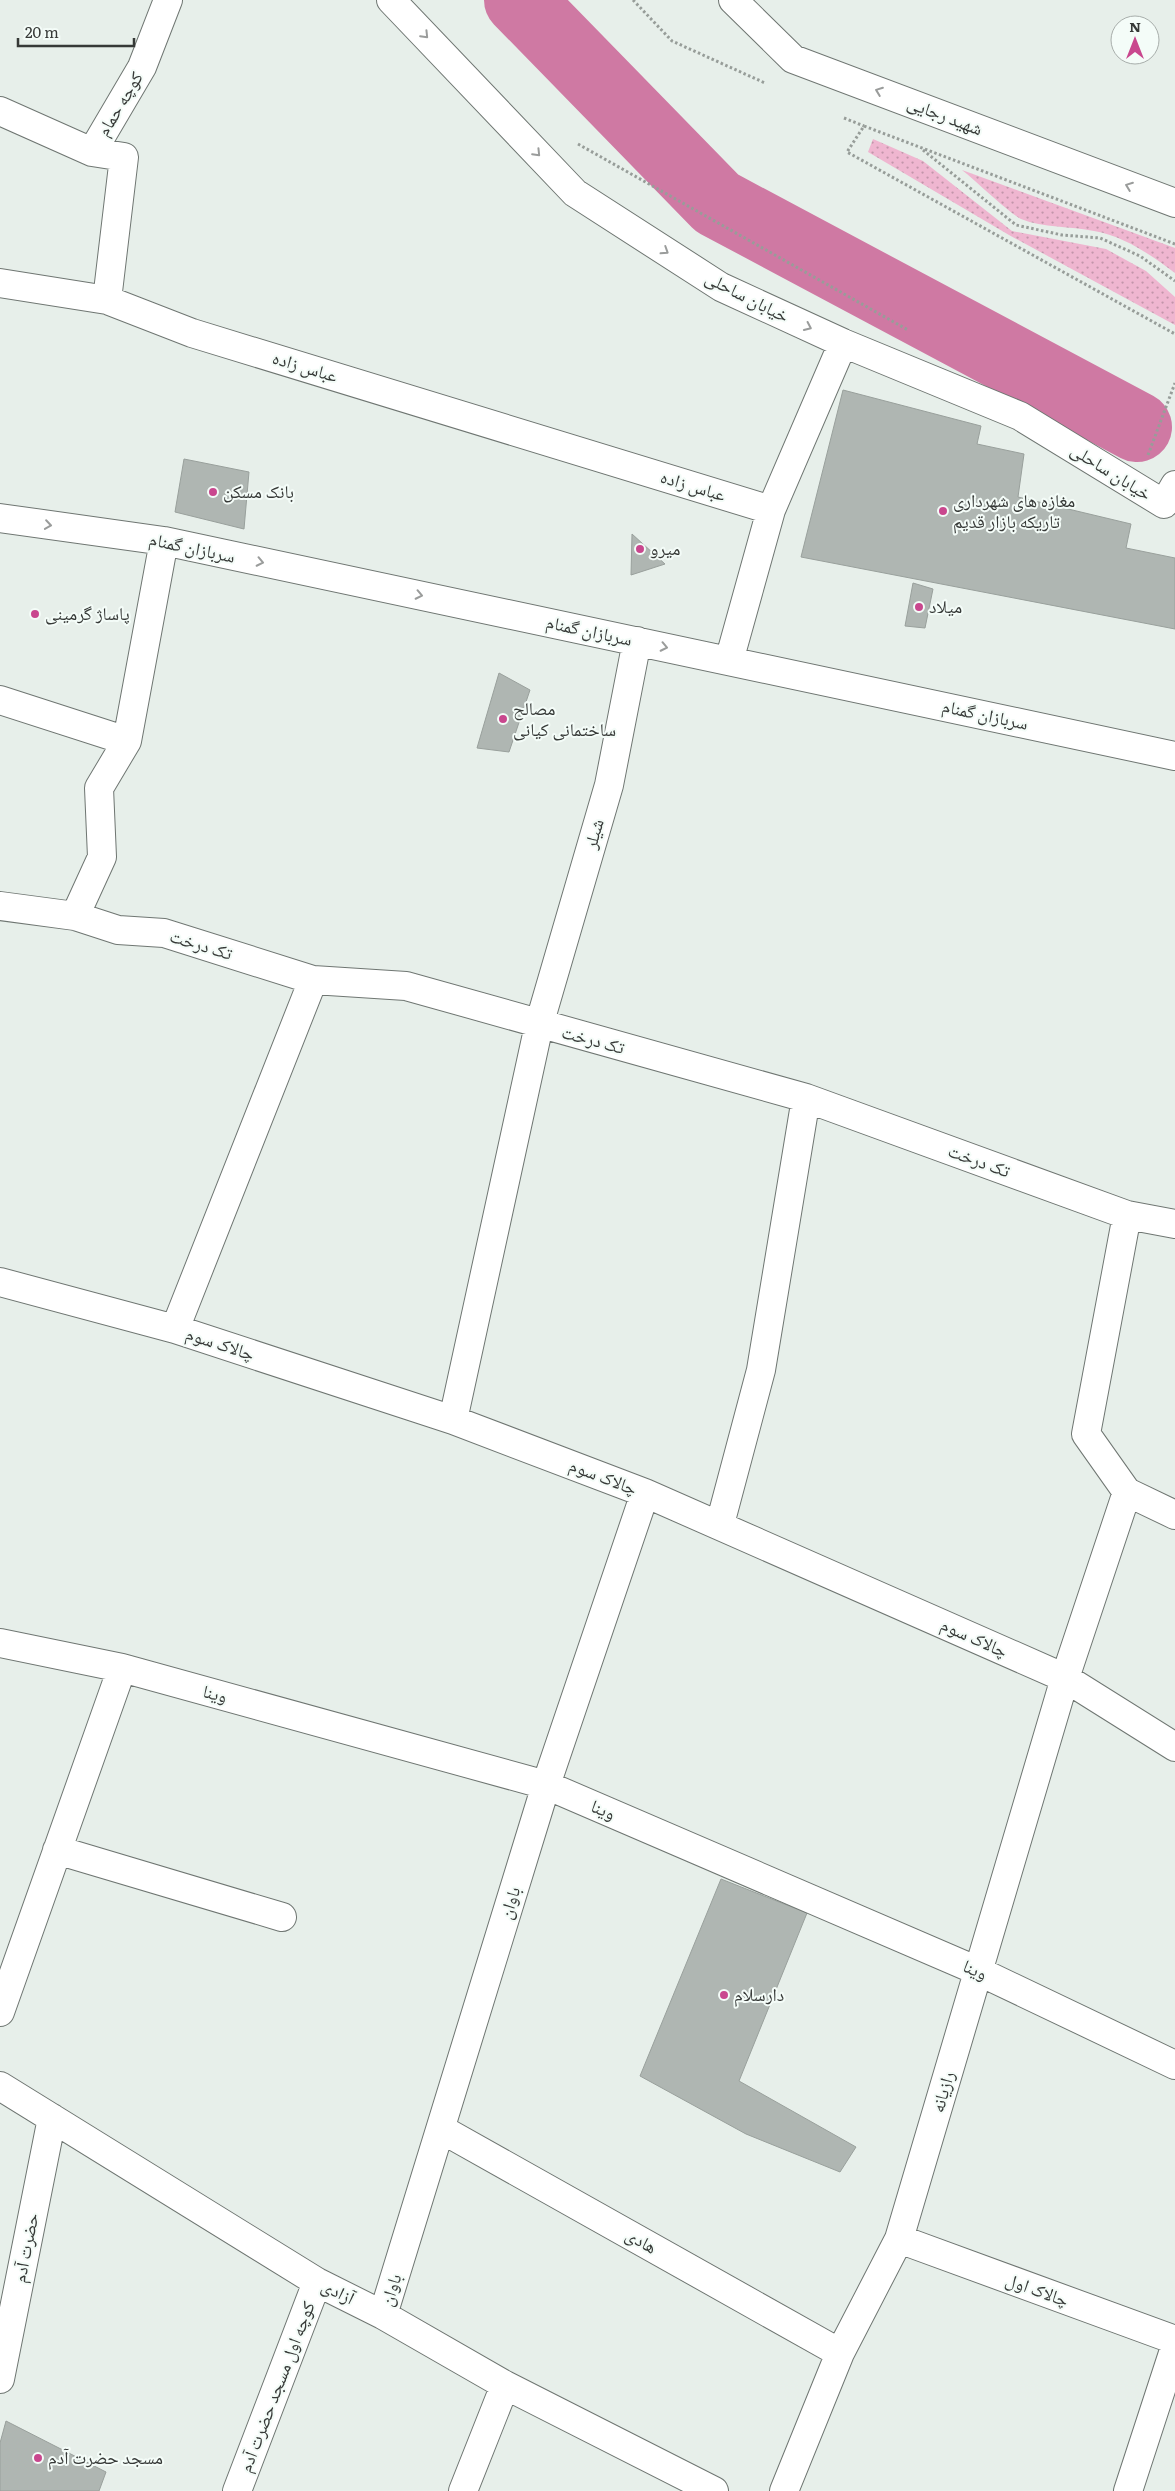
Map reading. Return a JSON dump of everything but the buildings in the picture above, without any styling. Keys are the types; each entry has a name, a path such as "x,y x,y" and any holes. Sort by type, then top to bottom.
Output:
{"street":[{"name":"کوچه حمام","path":"92,152 142,67 168,0"},
{"name":"خیابان ساحلی","path":"391,0 575,193 721,287 843,344 1020,416 1170,495"},
{"name":"شهید رجایی","path":"733,0 793,59 1175,203"},
{"path":"0,111 92,152 124,157 107,300"},
{"name":"عباس زاده","path":"0,283 107,300 192,332 771,510"},
{"path":"730,661 771,510 843,344"},
{"name":"سربازان گمنام","path":"0,518 164,540 1175,756"},
{"path":"75,916 102,857 99,788 126,741 164,540"},
{"name":"شیلر","path":"453,1420 539,1025 609,784 636,641"},
{"path":"0,700 126,741"},
{"name":"تک درخت","path":"0,906 75,916 118,930 164,933 313,980 406,986 539,1025 806,1098 1128,1215 1175,1224"},
{"path":"175,1329 313,980"},
{"path":"720,1524 761,1370 806,1098"},
{"path":"1128,1215 1086,1434 1128,1492 1175,1515"},
{"name":"چالاک سوم","path":"0,1282 175,1329 453,1420 645,1493 720,1524 1065,1678 1175,1747"},
{"name":"رازیانه","path":"784,2491 840,2352 899,2239 1065,1678 1128,1492"},
{"name":"باوان","path":"383,2315 546,1785 645,1493"},
{"name":"وینا","path":"0,1643 122,1668 546,1785 978,1971 1175,2065"},
{"path":"0,2012 122,1668"},
{"path":"57,1850 282,1917"},
{"name":"آزادی","path":"0,2086 317,2282 383,2315 505,2385 714,2491"},
{"name":"حضرت آدم","path":"0,2379 52,2118"},
{"name":"هادی","path":"441,2129 840,2352"},
{"name":"چالاک اول","path":"899,2239 1175,2340"},
{"name":"کوچه اول مسجد حضرت آدم","path":"237,2491 317,2282"},
{"path":"1128,2491 1175,2347"},
{"path":"463,2491 505,2385"}],"path":[{"path":"632,0 672,41 768,84"},
{"path":"838,115 1175,244"},
{"path":"864,126 847,152 1175,334"},
{"path":"576,142 912,332"},
{"path":"921,148 1016,225 1062,235 1100,238 1140,256 1175,281"},
{"path":"1144,464 1175,383"}],"shaded area":[{"path":"873,139 923,161 1012,231 1106,249 1146,271 1175,297 1175,325 1009,235 868,152"},
{"path":"962,170 1175,248 1175,273 1147,253 1116,237 1085,229 1038,224 1021,219"}],"waterway":[{"path":"519,0 717,203 1137,427"}],"place":[{"name":"بانک مسکن","path":"213,492"},
{"name":"مغازه های شهرداری تاریکه بازار قدیم","path":"943,511"},
{"name":"میرو","path":"640,549"},
{"name":"میلاد","path":"919,607"},
{"name":"پاساژ گرمینی","path":"35,614"},
{"name":"مصالح ساختمانی کیانی","path":"503,719"},
{"name":"دارسلام","path":"724,1995"},
{"name":"مسجد حضرت آدم","path":"38,2458"}]}
